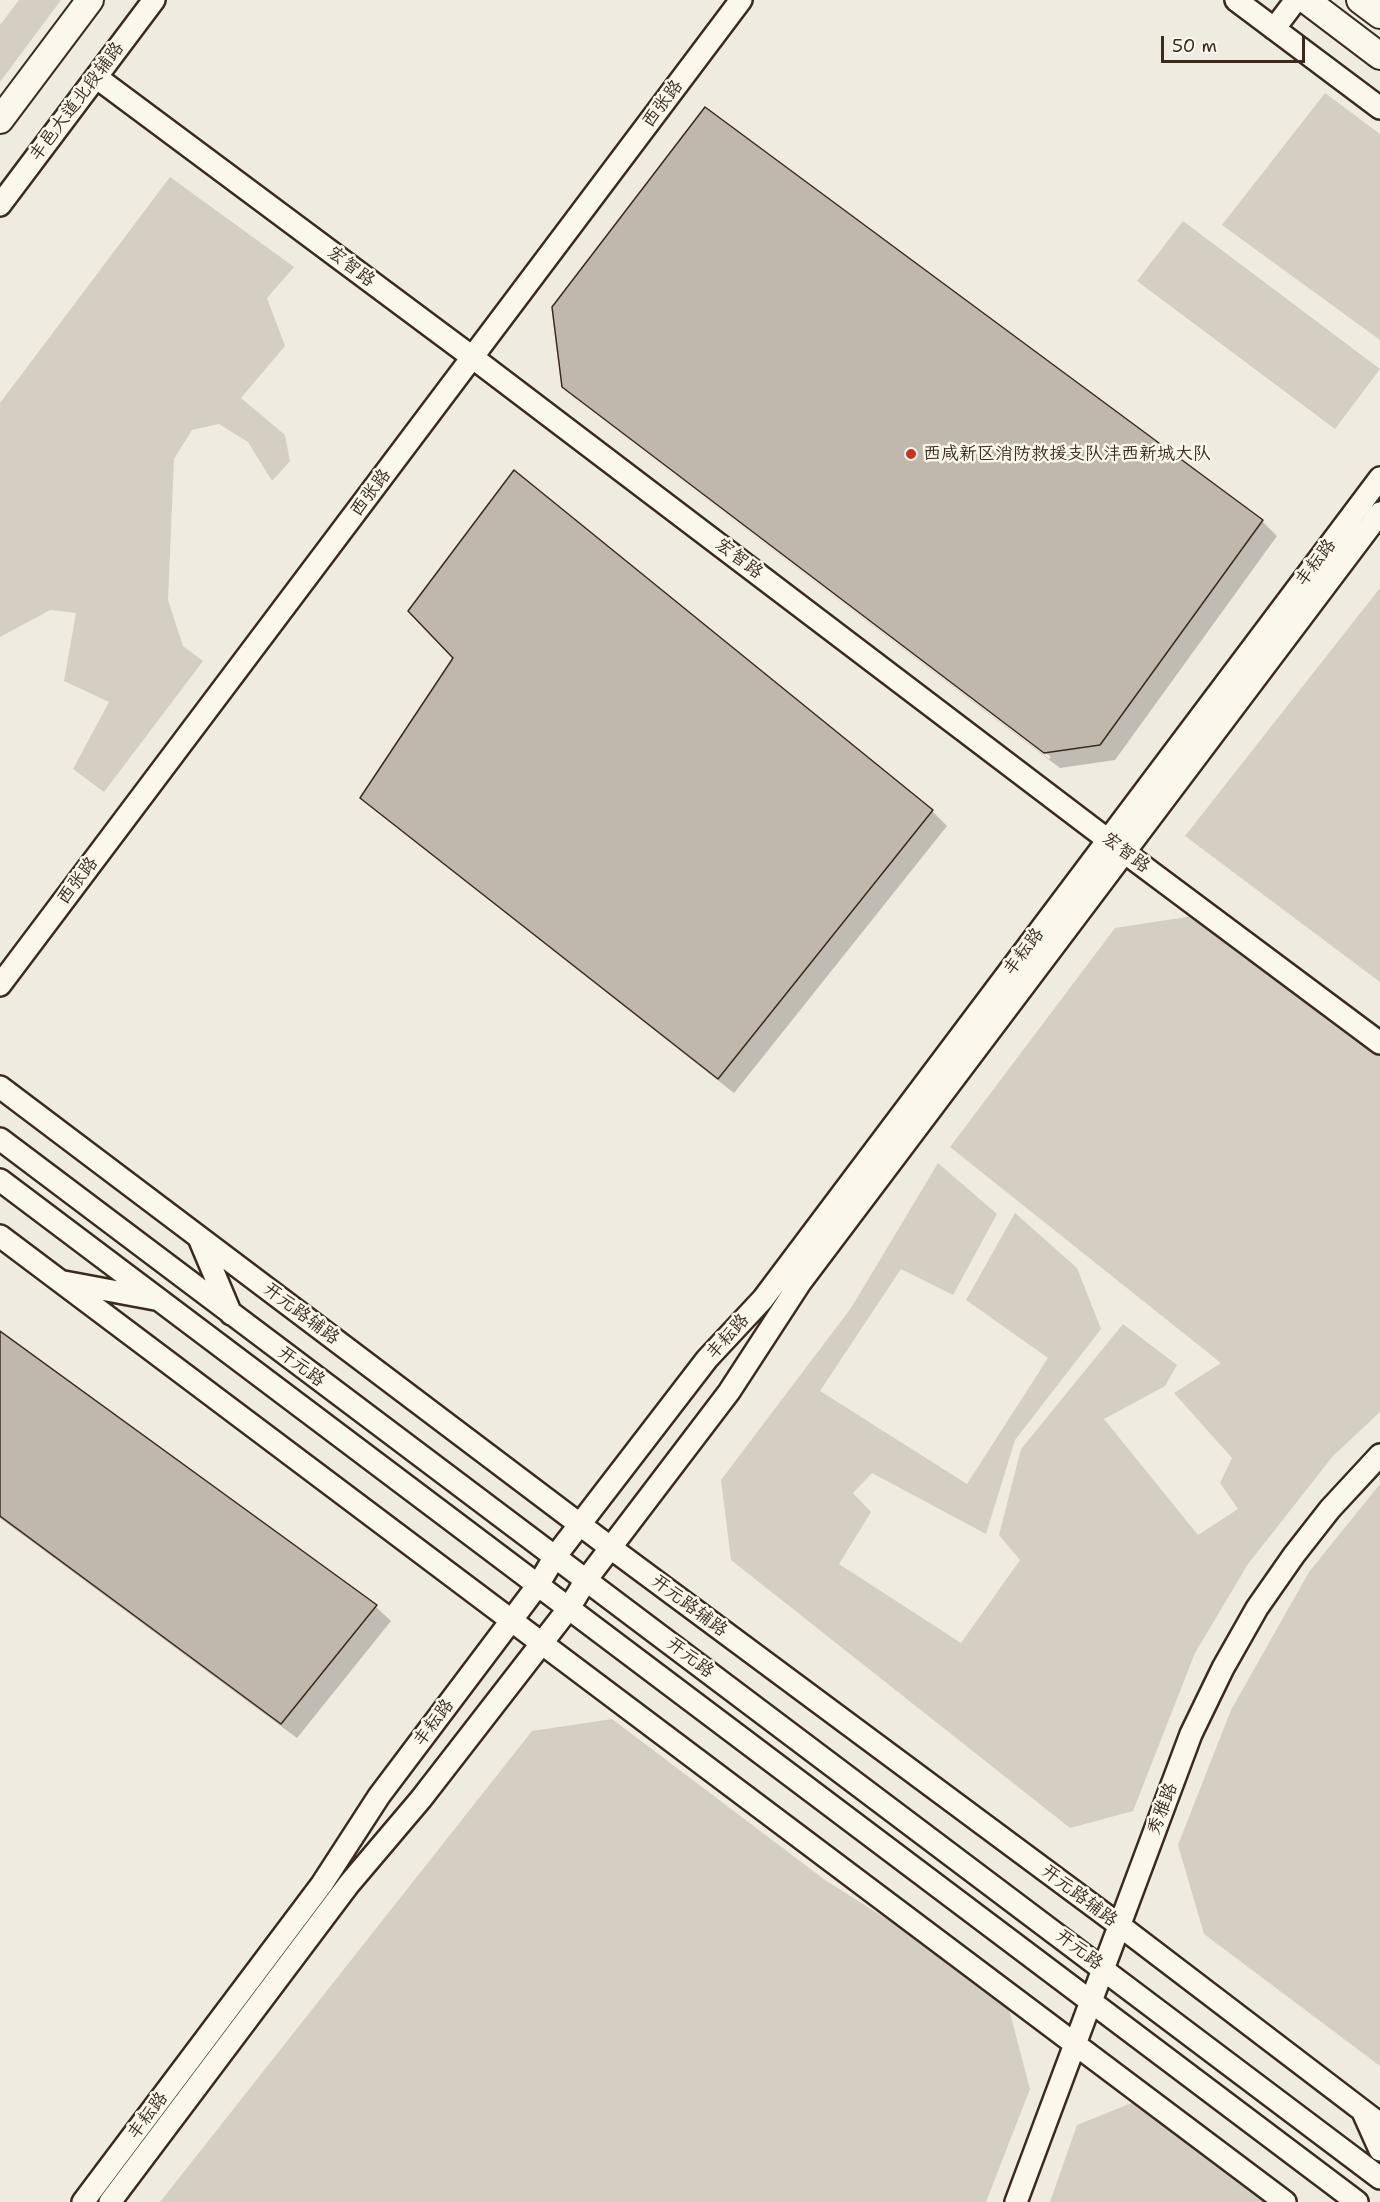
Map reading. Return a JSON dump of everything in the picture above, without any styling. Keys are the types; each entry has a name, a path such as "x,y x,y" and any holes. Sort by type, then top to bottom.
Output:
{"main road":[{"path":"0,120 90,0"},
{"path":"1306,0 1380,56"},
{"path":"1360,0 1380,15"}],"street":[{"name":"丰邑大道北段辅路","path":"0,205 154,0"},
{"name":"西张路","path":"0,985 741,0"},
{"path":"1236,0 1380,108"},
{"path":"1274,29 1296,0"},
{"name":"宏智路","path":"96,77 472,357 1108,840 1380,1043"},
{"name":"丰耘路","path":"83,2202 322,1884 379,1796 538,1585 554,1558 707,1359 763,1299 1380,478"},
{"name":"丰耘路","path":"110,2202 349,1884 422,1799 569,1608 586,1580 729,1392 800,1283 1380,513"},
{"name":"开元路辅路","path":"0,1087 611,1548 1119,1925 1380,2124"},
{"name":"开元路","path":"0,1139 1380,2178"},
{"name":"开元路","path":"0,1180 1357,2202"},
{"path":"0,1236 1285,2202"},
{"path":"199,1236 232,1314"},
{"path":"61,1281 159,1300"},
{"name":"秀雅路","path":"1016,2202 1191,1734 1223,1668 1257,1608 1294,1555 1330,1509 1380,1455"},
{"path":"1362,2110 1380,2150"}],"shaded area":[{"path":"19,0 61,0 0,82 0,25"},
{"path":"1325,93 1380,134 1380,340 1222,225"},
{"path":"170,177 294,267 267,298 285,346 241,398 285,435 290,461 272,481 248,442 219,424 192,430 174,459 168,600 183,646 203,661 104,792 73,769 109,702 64,681 76,613 50,610 0,637 0,403"},
{"path":"1183,221 1380,369 1335,429 1137,281"},
{"path":"1380,588 1380,982 1185,836"},
{"path":"1200,915 1380,1051 1380,1412 1333,1456 1248,1564 1195,1653 1133,1811 1070,1828 731,1560 721,1480 851,1308 938,1163 997,1214 953,1295 901,1269 820,1391 967,1484 1048,1358 966,1300 1015,1213 1077,1268 1101,1329 1015,1440 986,1534 872,1473 853,1493 871,1512 839,1564 961,1643 1020,1560 999,1535 1021,1449 1123,1324 1177,1365 1165,1386 1104,1419 1198,1535 1238,1509 1220,1483 1232,1458 1174,1393 1221,1363 950,1147 1115,928"},
{"path":"1380,1484 1380,2066 1204,1934 1178,1845 1231,1710 1309,1572"},
{"path":"612,1719 825,1880 1005,1994 1030,2089 986,2202 160,2202 532,1731"},
{"path":"1144,2098 1274,2202 1050,2202 1077,2125"}],"building":[{"name":"西咸新区消防救援支队沣西新城大队","path":"705,107 1263,520 1100,745 1044,753 562,387 552,307"},
{"path":"514,470 933,810 718,1079 360,798 453,658 408,611"},
{"path":"0,1331 377,1605 281,1724 0,1516"}],"place":[{"name":"西咸新区消防救援支队沣西新城大队","path":"911,454"}]}
